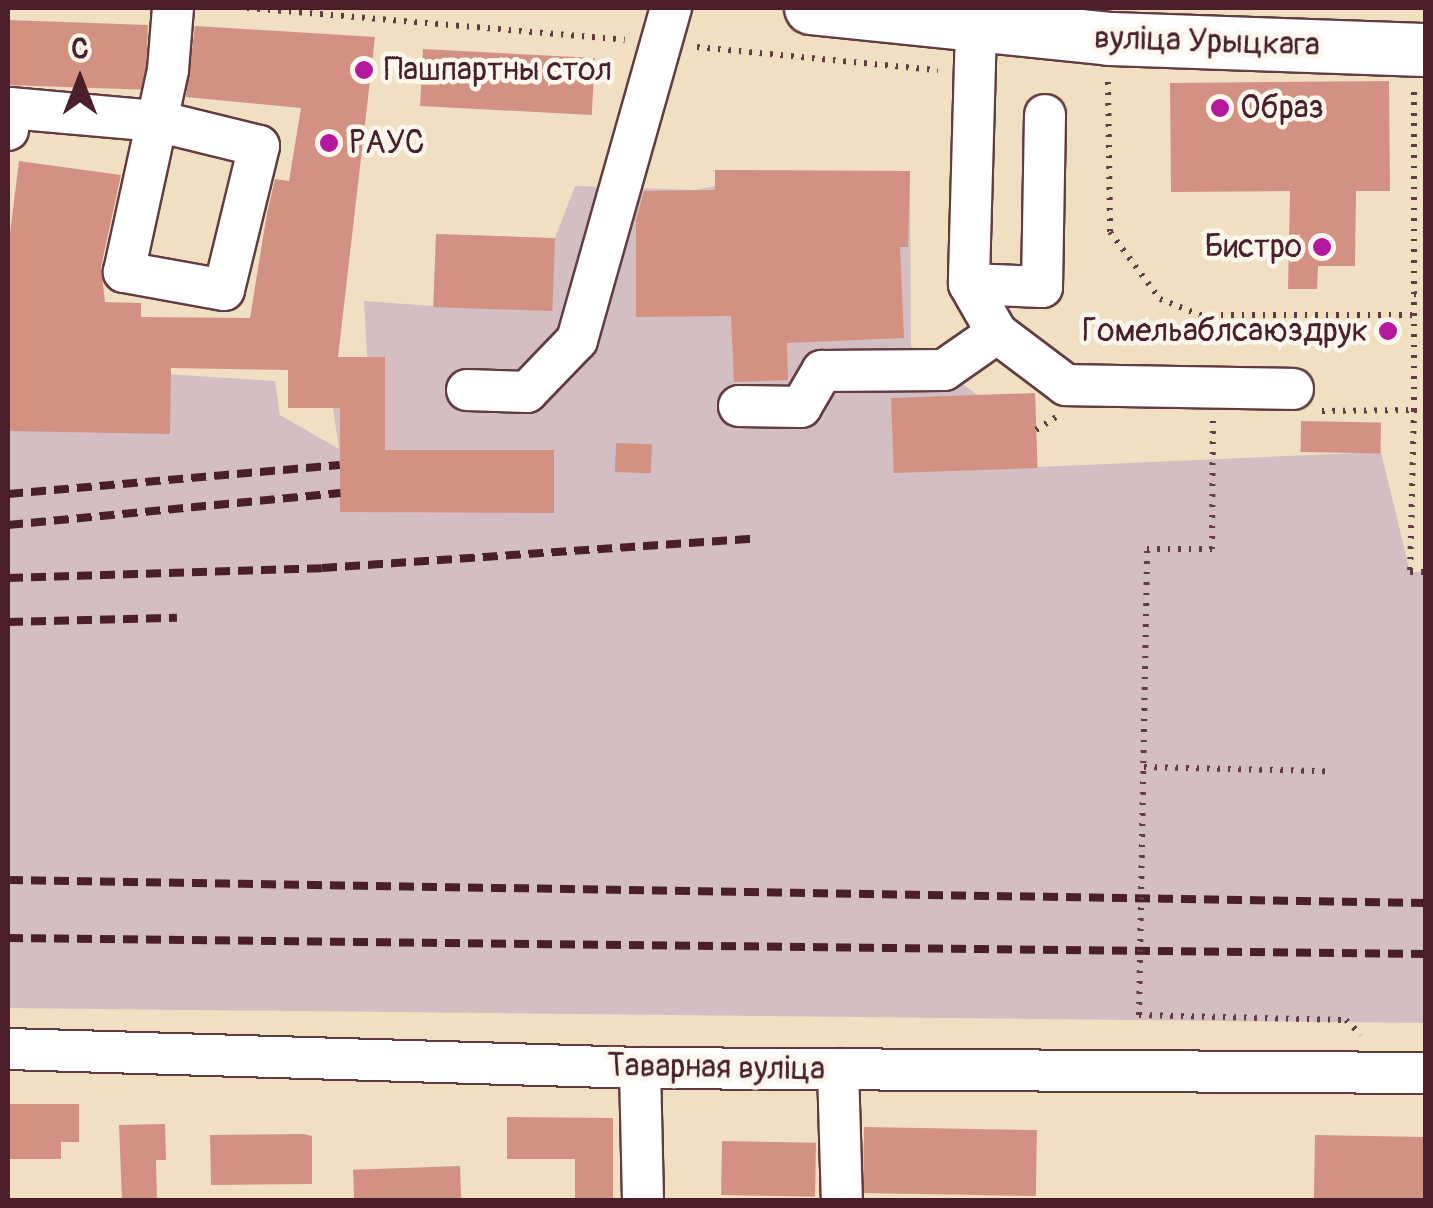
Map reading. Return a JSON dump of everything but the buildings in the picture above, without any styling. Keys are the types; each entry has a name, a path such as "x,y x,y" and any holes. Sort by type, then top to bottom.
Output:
{"main road":[{"name":"вуліца Урыцкага","path":"811,8 964,20 1109,39 1420,50"}],"street":[{"path":"8,130 10,108 158,121 258,146 224,290 124,272 158,121 173,8"},
{"path":"467,390 527,392 578,340 670,8"},
{"path":"964,20 969,284 997,334 1066,385 1294,390"},
{"path":"969,284 1042,288 1045,116"},
{"path":"739,406 801,407 822,371 944,370 997,334"},
{"name":"Таварная вуліца","path":"8,1050 640,1068 1426,1072"},
{"path":"640,1068 643,1200"},
{"path":"838,1070 842,1200"}],"path":[{"path":"247,8 328,13 328,8"},
{"path":"1109,39 1110,232 1160,299 1200,315 1414,315 1420,50"},
{"path":"1414,201 1426,211"},
{"path":"1414,294 1426,295"},
{"path":"1414,410 1410,572 1426,572"},
{"path":"1213,423 1212,549 1147,549 1139,1014 1346,1020"},
{"path":"1144,767 1326,772"}],"shaded area":[{"path":"715,170 910,171 911,346 987,402 1035,393 1037,467 1381,452 1410,572 1425,572 1425,1023 8,1008 8,364 275,381 280,415 339,449 333,408 288,408 288,357 367,357 364,301 433,306 436,234 555,238 575,186 696,190 715,186"}],"railway":[{"path":"8,494 340,465"},
{"path":"8,525 340,493"},
{"path":"8,578 322,568 752,539"},
{"path":"8,622 177,618"},
{"path":"8,880 1426,903"},
{"path":"8,938 1426,954"}],"place":[{"name":"Пашпартны стол","path":"364,70"},
{"name":"Образ","path":"1220,108"},
{"name":"РАУС","path":"329,143"},
{"name":"Бистро","path":"1322,247"},
{"name":"Гомельаблсаюздрук","path":"1388,331"}]}
